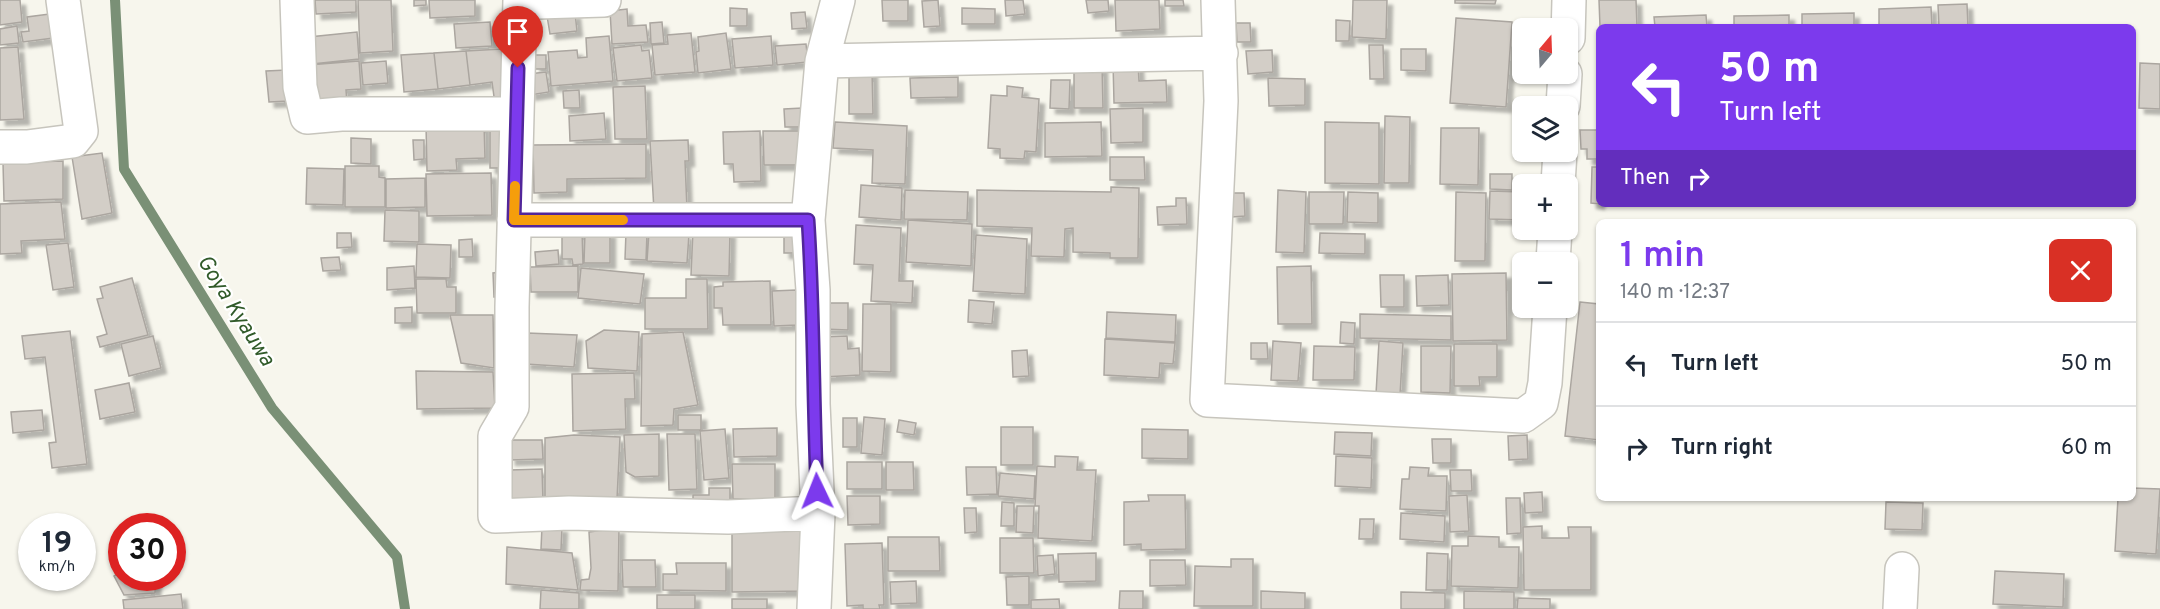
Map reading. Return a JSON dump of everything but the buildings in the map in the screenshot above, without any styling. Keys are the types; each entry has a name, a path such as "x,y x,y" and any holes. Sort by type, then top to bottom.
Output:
{"street":[{"path":"0,147 27,147 73,141 81,131 63,0"},
{"path":"297,0 300,87 307,117 341,114 517,114"},
{"path":"520,0 512,406 495,436 495,516 569,513 728,517 818,513"},
{"path":"537,0 538,2 604,0"},
{"path":"814,609 818,513 813,404 813,290 808,220 822,61 838,0"},
{"path":"1218,0 1221,101 1207,400 1523,416 1541,403 1545,383 1549,318"},
{"path":"1569,0 1569,18"},
{"path":"822,61 1221,53"},
{"path":"514,220 808,220"},
{"path":"1900,609 1902,569"}],"waterway":[{"name":"Goya Kyauwa","path":"115,0 124,169 272,408 397,557 405,609"}],"slow traffic":[{"path":"515,186 514,220 623,220"}],"route":[{"path":"518,68 514,220 808,220 813,290 813,404 817,491"}]}
